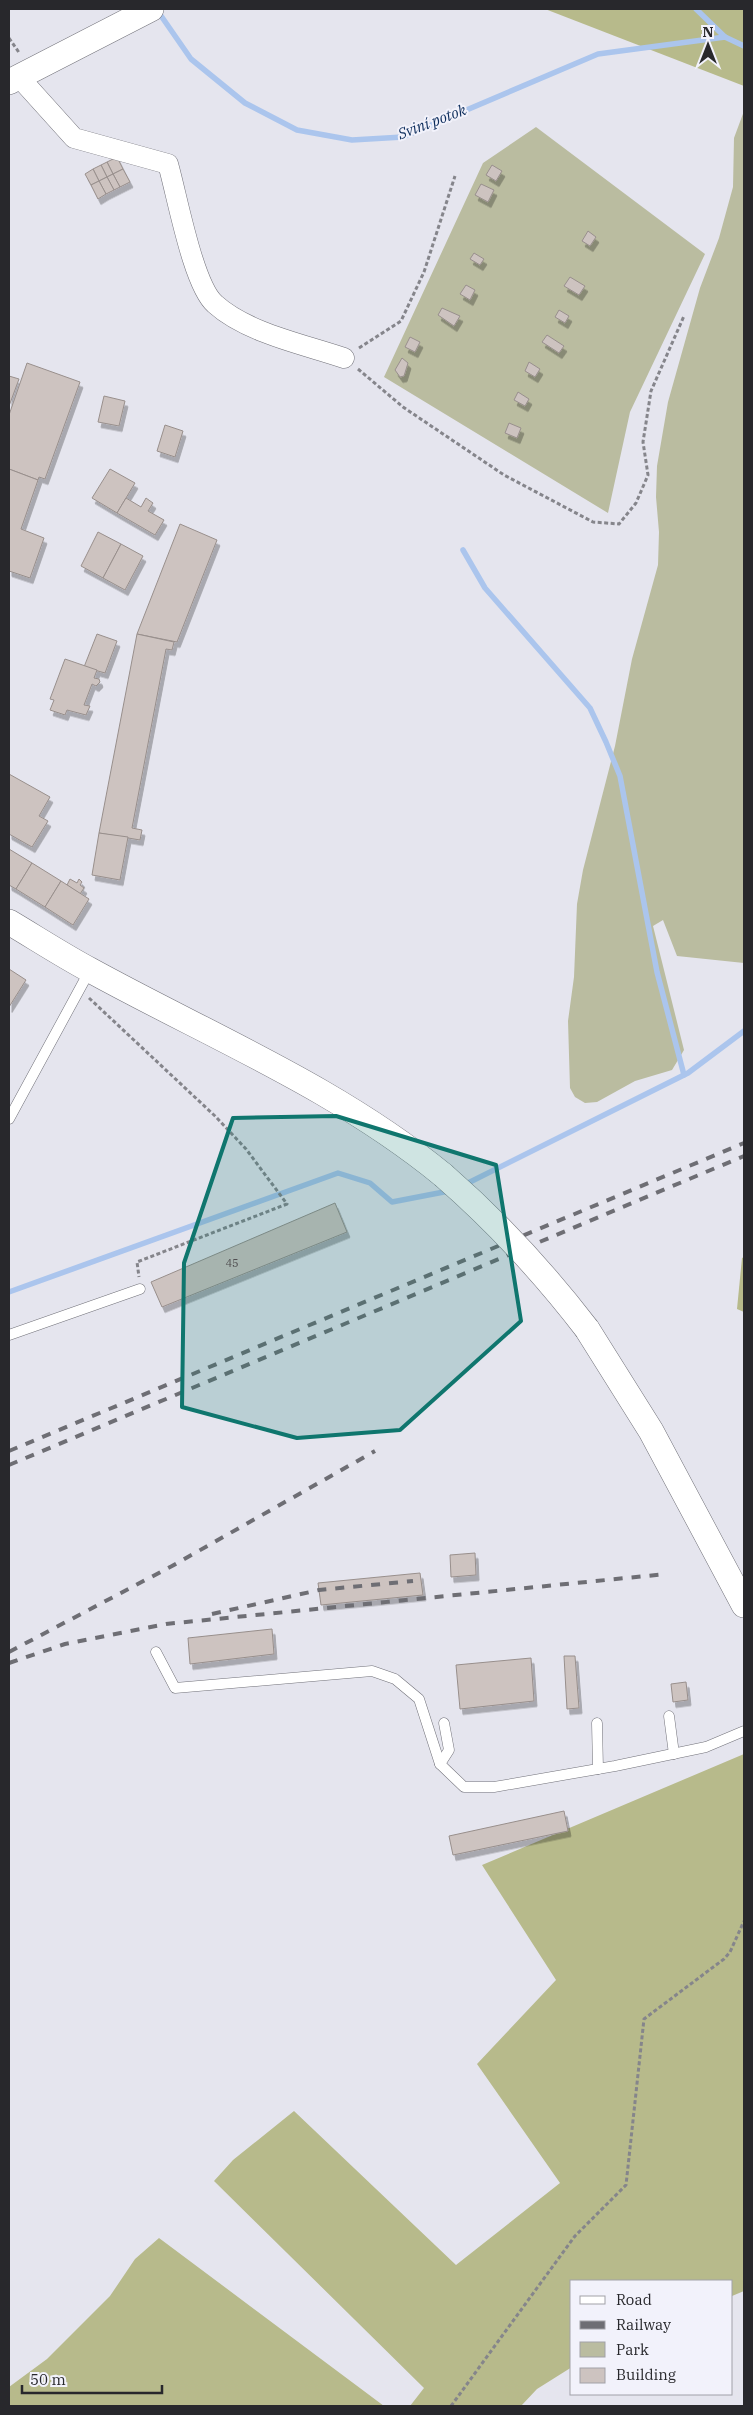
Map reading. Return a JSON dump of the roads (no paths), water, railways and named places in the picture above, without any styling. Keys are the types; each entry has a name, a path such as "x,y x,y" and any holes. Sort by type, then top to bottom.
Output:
{"street":[{"path":"146,12 14,80 74,138 168,164 198,276 213,303 241,323 344,358"},
{"path":"9,922 85,980 120,986 305,1081 393,1136 444,1175 497,1224 557,1290 587,1329 647,1423 744,1605"}],"lane":[{"path":"9,1119 85,980"},
{"path":"9,1335 140,1289"},
{"path":"156,1652 175,1688 372,1671 395,1679 419,1699 440,1764 464,1787 494,1787 674,1754 706,1747 744,1731"},
{"path":"669,1716 674,1754"},
{"path":"440,1764 449,1750 444,1723"},
{"path":"597,1723 598,1769"}],"waterway":[{"path":"696,9 725,37"},
{"name":"Sviní potok","path":"157,10 191,59 245,103 297,130 352,140 403,137 598,54 725,37 744,46"},
{"path":"463,550 485,588 590,708 606,742 620,776 657,972 684,1075"},
{"path":"464,1185 688,1073 744,1031"},
{"path":"9,1292 338,1173 370,1183 392,1202 449,1191"}],"railway":[{"path":"9,1451 744,1143"},
{"path":"9,1465 744,1156"},
{"path":"9,1652 172,1566 375,1451"},
{"path":"9,1663 65,1644 166,1624 666,1574"},
{"path":"212,1614 319,1590 413,1581"}]}
